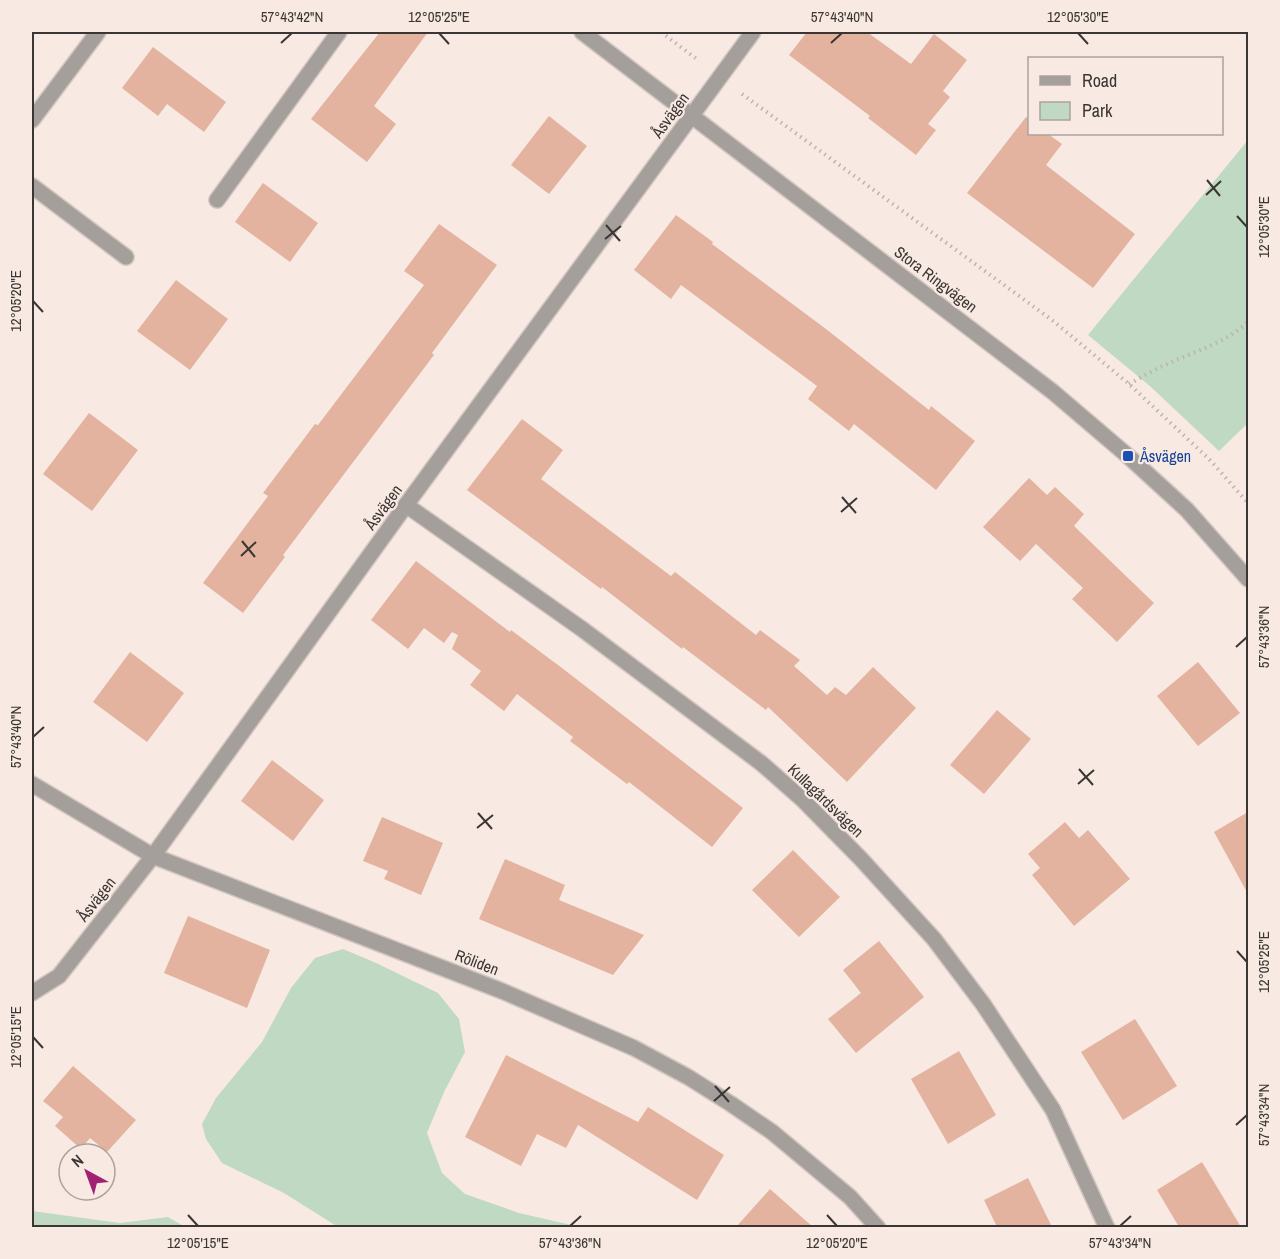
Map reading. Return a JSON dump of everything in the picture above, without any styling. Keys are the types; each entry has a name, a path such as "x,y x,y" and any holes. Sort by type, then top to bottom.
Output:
{"street":[{"path":"32,120 98,32"},
{"path":"217,200 339,32"},
{"name":"Stora Ringvägen","path":"582,32 1053,392 1187,510 1248,579"},
{"name":"Åsvägen","path":"32,993 59,976 153,856 406,505 753,32"},
{"path":"32,186 126,257"},
{"name":"Kullagårdsvägen","path":"406,505 582,629 761,763 802,799 847,844 934,939 983,1004 1053,1110 1107,1227"},
{"name":"Röliden","path":"32,784 153,856 502,991 634,1048 688,1077 772,1132 850,1197 878,1227"}],"path":[{"path":"661,32 1052,320 1129,384 1209,459 1248,503"},
{"path":"1129,384 1162,366 1217,343 1238,332 1248,322"}],"green space":[{"path":"1248,140 1248,423 1219,451 1151,387 1088,335"},
{"path":"343,949 438,993 459,1019 465,1052 444,1092 427,1133 442,1173 465,1194 519,1213 580,1227 338,1227 284,1193 222,1163 206,1139 202,1124 216,1098 262,1042 291,988 315,958"},
{"path":"32,1211 120,1223 168,1217 185,1227 32,1227"}],"building":[{"path":"380,32 428,32 374,106 396,124 367,162 311,119"},
{"path":"807,32 867,32 911,64 934,34 967,60 943,91 950,97 928,124 936,130 916,155 868,118 870,116 789,55"},
{"path":"153,47 226,102 204,132 167,104 158,116 122,88"},
{"path":"549,116 587,146 549,194 511,165"},
{"path":"1026,117 1028,118 1028,135 1049,135 1062,144 1046,165 1135,234 1093,288 967,193"},
{"path":"263,183 318,223 290,262 235,222"},
{"path":"676,215 929,410 931,406 975,441 936,490 854,424 849,431 808,399 817,386 681,285 671,299 634,270"},
{"path":"439,224 497,265 432,353 434,355 283,555 285,557 243,613 203,583 268,496 263,493 315,424 318,425 424,285 404,271"},
{"path":"176,280 228,319 190,370 137,331"},
{"path":"89,413 138,450 92,511 43,474"},
{"path":"522,419 563,450 541,479 671,576 675,572 756,635 760,630 800,660 794,666 827,695 835,687 846,695 873,667 916,708 847,782 768,707 766,710 602,587 601,589 467,490"},
{"path":"1029,478 1047,495 1055,487 1084,514 1074,526 1154,603 1117,642 1072,599 1083,588 1036,544 1020,561 983,527"},
{"path":"416,561 562,668 743,808 712,847 629,782 627,784 570,741 573,737 517,694 504,711 470,685 481,671 452,649 458,635 452,632 444,643 424,628 408,649 371,620"},
{"path":"130,652 184,693 147,742 93,702"},
{"path":"1198,662 1240,713 1198,746 1157,696"},
{"path":"997,710 1031,739 984,794 950,765"},
{"path":"272,760 324,800 293,841 241,801"},
{"path":"1248,812 1248,894 1214,832"},
{"path":"382,817 443,843 421,895 384,879 388,871 363,861"},
{"path":"1065,822 1079,838 1088,830 1130,879 1074,926 1032,875 1040,868 1028,854"},
{"path":"793,850 840,897 799,937 752,890"},
{"path":"505,859 565,885 559,900 644,935 613,975 479,919"},
{"path":"188,916 270,950 247,1008 164,973"},
{"path":"879,941 924,997 856,1053 828,1019 861,993 843,970"},
{"path":"1135,1019 1177,1086 1123,1120 1081,1052"},
{"path":"959,1051 996,1115 948,1144 911,1079"},
{"path":"506,1055 638,1122 648,1107 724,1155 697,1200 578,1125 566,1148 537,1134 521,1166 465,1137"},
{"path":"73,1066 136,1120 116,1142 95,1142 90,1138 87,1142 73,1142 55,1126 63,1117 43,1101"},
{"path":"1202,1162 1241,1227 1179,1227 1157,1190"},
{"path":"1028,1178 1052,1227 997,1227 984,1200"},
{"path":"770,1189 813,1227 736,1227"}],"place":[{"name":"Åsvägen","path":"1128,456"}]}
